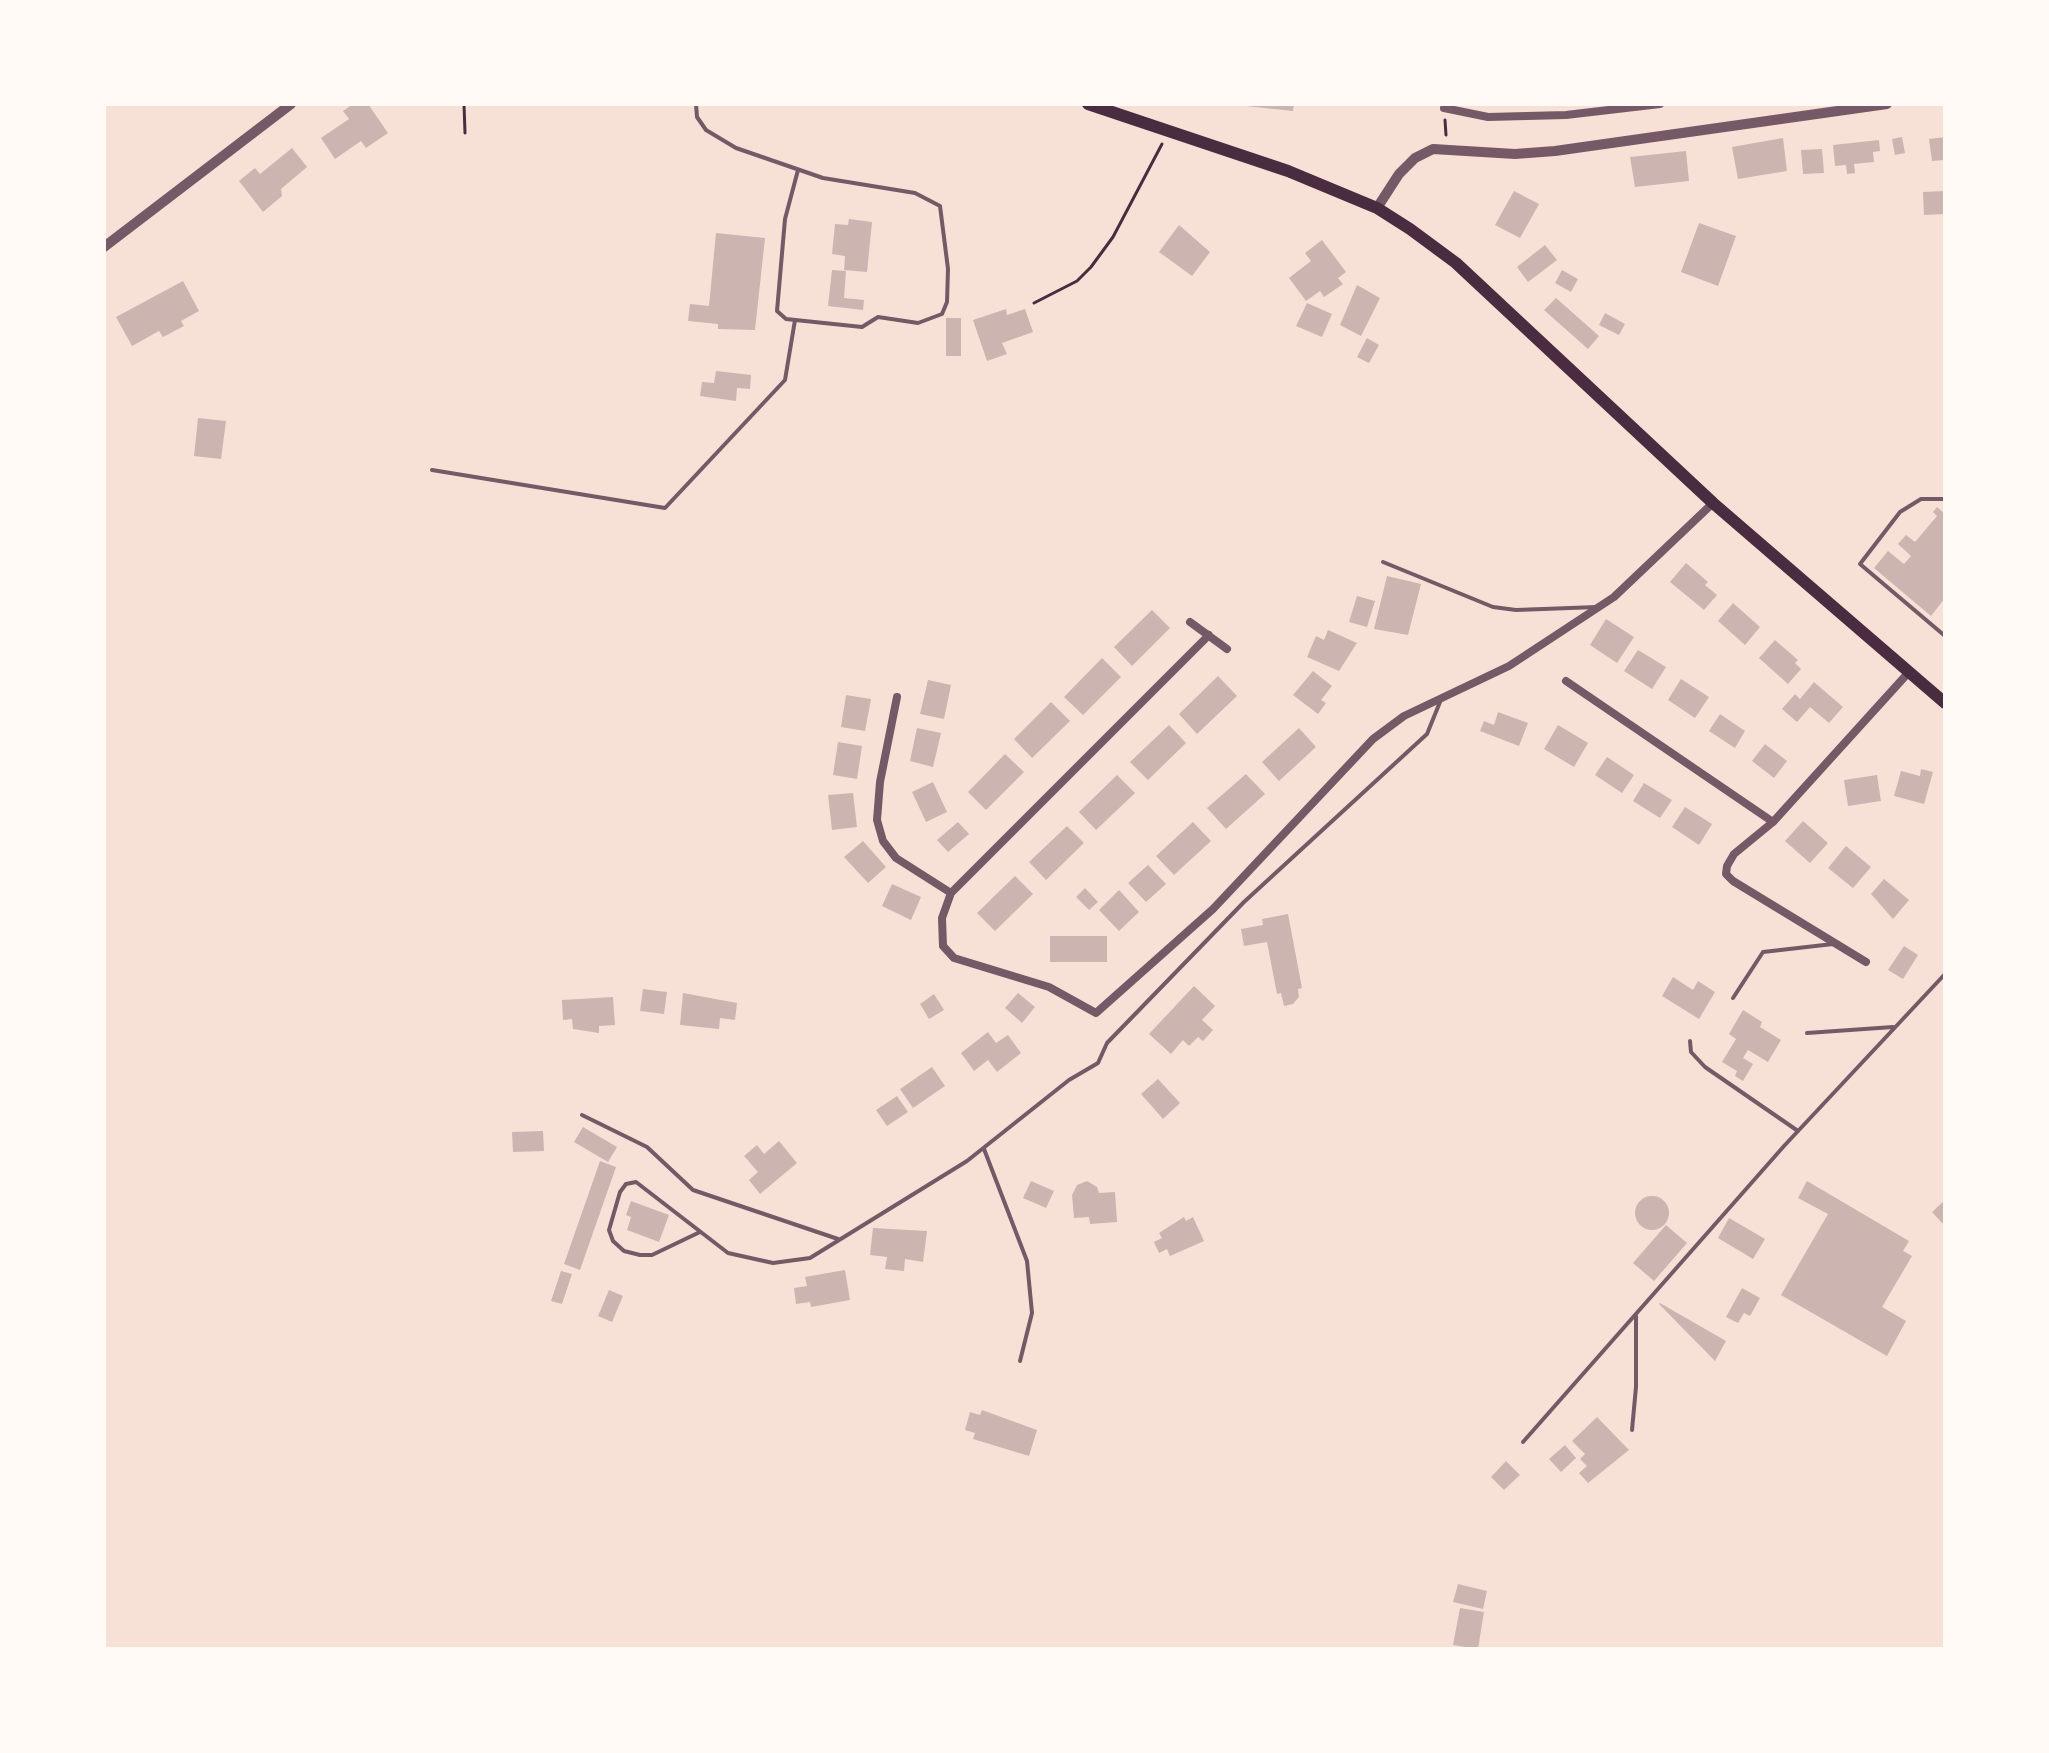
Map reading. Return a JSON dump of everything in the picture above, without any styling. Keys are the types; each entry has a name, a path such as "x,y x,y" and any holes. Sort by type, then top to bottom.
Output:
{"main road":[{"path":"1088,104 1277,167 1377,208 1456,263 1713,503 1944,699"}],"street":[{"path":"104,247 291,104"},
{"path":"1444,108 1488,117 1566,115 1660,104"},
{"path":"1377,208 1399,174 1415,158 1433,149 1515,154 1555,151 1887,104"},
{"path":"1209,635 951,893 942,918 943,946 954,958 1049,987 1096,1013 1213,909 1373,739 1404,716 1440,702 1509,666 1599,607 1649,566 1713,503"},
{"path":"1190,622 1227,649"},
{"path":"1866,962 1726,874 1734,854 1773,822 1909,672"},
{"path":"1566,681 1773,822"},
{"path":"897,697 880,782 877,820 883,841 896,858 951,893"}],"lane":[{"path":"696,104 697,117 719,141 823,178 915,193 940,206 948,269 947,302 942,314 918,323 878,317 862,327 795,320 777,311 785,219 798,170"},
{"path":"432,470 665,508 785,380 795,320"},
{"path":"1945,499 1921,499 1900,512 1860,564 1945,636"},
{"path":"1383,562 1493,607 1516,610 1599,607"},
{"path":"700,1232 652,1255 640,1255 624,1251 613,1241 609,1230 620,1192 626,1184 636,1182 728,1253 773,1263 810,1258 984,1149 1069,1080 1098,1063 1107,1043 1244,902 1427,734 1440,702"},
{"path":"1733,998 1763,952 1835,943"},
{"path":"1523,1442 1798,1131 1945,974"},
{"path":"1807,1033 1895,1027"},
{"path":"1690,1041 1691,1052 1705,1067 1798,1131"},
{"path":"582,1115 647,1147 693,1190 838,1239"},
{"path":"984,1149 1027,1261 1032,1313 1020,1361"},
{"path":"1632,1430 1636,1387 1636,1314"}],"path":[{"path":"464,104 465,133"},
{"path":"1445,123 1446,135"},
{"path":"1034,303 1077,281 1091,267 1113,237 1151,171 1167,129"}],"building":[{"path":"353,104 368,104 388,133 366,148 361,141 335,159 321,138 349,119 343,111"},
{"path":"1227,104 1294,104 1293,111"},
{"path":"1902,137 1905,153 1895,155 1892,139"},
{"path":"1945,137 1945,160 1932,161 1929,139"},
{"path":"1783,138 1787,171 1738,179 1732,147"},
{"path":"1879,140 1880,151 1873,152 1874,162 1854,164 1855,173 1847,174 1846,165 1835,166 1833,145"},
{"path":"292,148 307,167 281,189 282,196 263,212 239,181 255,168 260,174"},
{"path":"1822,149 1824,173 1803,174 1801,150"},
{"path":"1686,151 1689,181 1635,187 1630,157"},
{"path":"1514,191 1539,204 1520,238 1495,225"},
{"path":"1945,191 1945,214 1924,215 1923,192"},
{"path":"849,219 872,222 867,272 844,270 845,256 832,254 835,224 848,225"},
{"path":"1699,223 1736,236 1718,286 1681,272"},
{"path":"1179,225 1210,252 1192,276 1159,252"},
{"path":"716,233 765,238 755,330 718,329 718,324 688,321 690,304 709,306"},
{"path":"1322,240 1346,272 1338,278 1343,284 1324,297 1320,291 1306,301 1289,278 1311,261 1305,253"},
{"path":"1545,245 1557,260 1528,282 1517,267"},
{"path":"832,270 846,271 844,298 864,300 863,310 828,306"},
{"path":"1562,270 1578,279 1571,292 1555,283"},
{"path":"183,281 199,311 181,321 184,326 163,337 159,331 132,346 116,317"},
{"path":"1357,285 1380,298 1361,336 1340,325"},
{"path":"1556,298 1599,336 1588,349 1544,310"},
{"path":"1307,303 1332,314 1322,337 1296,326"},
{"path":"1006,309 1007,315 1025,309 1033,332 1002,343 1007,354 987,361 973,320"},
{"path":"1605,313 1625,324 1619,335 1599,325"},
{"path":"946,318 961,318 961,356 946,356"},
{"path":"1367,338 1379,345 1369,363 1357,357"},
{"path":"716,371 751,375 750,389 737,388 736,401 700,396 702,382 714,383"},
{"path":"198,418 226,421 221,459 194,456"},
{"path":"1937,507 1945,514 1945,598 1931,616 1874,568 1888,551 1904,564 1911,556 1898,544 1906,535 1915,542 1937,516 1933,512"},
{"path":"1686,563 1708,582 1705,585 1717,595 1704,610 1670,582"},
{"path":"1387,576 1421,584 1408,635 1374,629"},
{"path":"1357,596 1375,601 1367,627 1349,622"},
{"path":"1733,603 1760,627 1745,645 1718,621"},
{"path":"1152,610 1170,628 1132,666 1114,647"},
{"path":"1606,619 1634,637 1617,663 1590,645"},
{"path":"1328,630 1357,643 1339,671 1307,657 1316,636 1324,640"},
{"path":"1775,640 1798,660 1795,663 1801,669 1788,684 1759,658"},
{"path":"1638,650 1666,667 1652,689 1624,671"},
{"path":"1102,658 1121,677 1083,715 1064,697"},
{"path":"1313,671 1332,686 1321,700 1326,703 1318,714 1293,695"},
{"path":"1218,676 1237,696 1197,734 1179,714"},
{"path":"1681,679 1709,697 1695,718 1668,700"},
{"path":"928,680 951,685 944,719 920,714"},
{"path":"1814,682 1843,707 1829,723 1810,707 1797,722 1782,709 1795,694 1800,699"},
{"path":"846,695 871,699 865,731 841,727"},
{"path":"1051,702 1070,721 1032,758 1014,739"},
{"path":"1498,712 1528,723 1519,746 1480,731 1484,721 1494,725"},
{"path":"1720,714 1745,731 1735,748 1709,731"},
{"path":"1169,725 1186,743 1148,780 1130,762"},
{"path":"1558,725 1588,743 1574,767 1544,749"},
{"path":"917,728 941,733 933,767 910,761"},
{"path":"1299,728 1316,747 1279,781 1262,762"},
{"path":"838,742 862,746 857,779 833,775"},
{"path":"1765,744 1787,761 1774,778 1752,761"},
{"path":"1005,754 1024,772 986,810 968,792"},
{"path":"1607,757 1634,775 1622,793 1595,775"},
{"path":"1921,769 1933,772 1924,804 1894,796 1901,771 1920,776"},
{"path":"1246,774 1265,794 1226,829 1207,808"},
{"path":"1117,775 1135,793 1096,830 1079,812"},
{"path":"1877,775 1881,801 1848,806 1844,780"},
{"path":"933,782 947,812 926,822 912,792"},
{"path":"1644,783 1672,800 1660,818 1633,801"},
{"path":"853,793 857,827 832,830 828,795"},
{"path":"1685,807 1712,824 1699,845 1672,827"},
{"path":"1803,821 1828,843 1810,863 1785,841"},
{"path":"958,822 969,834 948,852 937,840"},
{"path":"1193,822 1211,841 1174,875 1156,856"},
{"path":"1067,826 1084,843 1046,880 1029,862"},
{"path":"863,841 886,867 868,883 844,857"},
{"path":"1846,846 1871,867 1853,888 1828,868"},
{"path":"1148,865 1166,884 1146,902 1128,883"},
{"path":"1015,876 1033,894 995,931 977,913"},
{"path":"1884,879 1909,900 1893,919 1871,894"},
{"path":"892,884 921,897 911,920 882,906"},
{"path":"1085,888 1098,902 1089,910 1076,897"},
{"path":"1119,890 1139,912 1119,931 1099,910"},
{"path":"1288,914 1302,988 1298,989 1299,997 1293,1004 1284,1006 1281,993 1277,994 1267,942 1244,946 1241,929 1263,925 1262,919"},
{"path":"1050,936 1107,936 1107,962 1050,962"},
{"path":"1904,946 1918,955 1903,979 1888,970"},
{"path":"1673,977 1693,990 1698,981 1715,992 1699,1019 1662,996"},
{"path":"1194,986 1215,1006 1202,1020 1213,1030 1203,1041 1198,1037 1189,1046 1183,1040 1171,1054 1149,1034"},
{"path":"643,989 667,992 664,1014 640,1011"},
{"path":"683,993 737,1003 735,1020 720,1018 719,1029 680,1025"},
{"path":"1018,993 1035,1007 1022,1023 1005,1008"},
{"path":"934,994 944,1010 929,1019 920,1004"},
{"path":"613,997 615,1025 599,1026 599,1033 573,1029 572,1019 563,1020 562,1000"},
{"path":"1743,1010 1762,1022 1760,1027 1781,1040 1768,1062 1748,1050 1743,1058 1753,1064 1743,1081 1735,1076 1737,1071 1722,1062 1736,1039 1729,1034"},
{"path":"988,1032 996,1043 1008,1035 1021,1053 997,1072 988,1060 974,1071 961,1053"},
{"path":"932,1067 945,1086 913,1108 900,1089"},
{"path":"1158,1079 1180,1103 1163,1119 1141,1094"},
{"path":"897,1096 908,1112 887,1126 876,1110"},
{"path":"583,1127 617,1147 608,1162 574,1142"},
{"path":"543,1131 544,1151 513,1152 512,1132"},
{"path":"779,1141 797,1163 760,1194 749,1180 758,1172 744,1156 757,1145 764,1154"},
{"path":"600,1161 616,1167 580,1270 564,1264"},
{"path":"1031,1181 1054,1191 1046,1208 1023,1198"},
{"path":"1087,1181 1097,1187 1099,1193 1115,1192 1117,1222 1090,1224 1089,1217 1074,1218 1072,1195 1077,1185"},
{"path":"1807,1181 1909,1241 1903,1251 1912,1256 1882,1307 1906,1321 1887,1356 1781,1295 1828,1214 1798,1198"},
{"path":"1652,1196 1664,1201 1669,1213 1664,1225 1652,1230 1640,1225 1635,1213 1640,1201"},
{"path":"1945,1200 1945,1226 1932,1212"},
{"path":"631,1201 669,1215 659,1242 627,1230 631,1217 626,1215"},
{"path":"1184,1217 1186,1221 1193,1217 1204,1241 1170,1256 1167,1249 1159,1253 1154,1242 1162,1238 1159,1233"},
{"path":"1729,1218 1765,1239 1753,1259 1718,1238"},
{"path":"1666,1225 1687,1243 1654,1281 1633,1263"},
{"path":"873,1228 927,1231 923,1262 905,1259 904,1271 885,1269 887,1257 870,1255"},
{"path":"845,1270 850,1300 811,1307 810,1302 796,1304 794,1288 807,1286 805,1277"},
{"path":"561,1271 572,1274 562,1304 551,1301"},
{"path":"1742,1288 1760,1298 1750,1316 1744,1313 1738,1323 1726,1317"},
{"path":"609,1290 623,1296 612,1322 598,1316"},
{"path":"1659,1304 1726,1341 1715,1361"},
{"path":"982,1410 1037,1430 1029,1456 973,1439 975,1433 965,1430 970,1412 980,1415"},
{"path":"1597,1417 1629,1450 1588,1483 1579,1473 1587,1466 1580,1459 1585,1454 1572,1441"},
{"path":"1565,1445 1576,1458 1561,1472 1549,1459"},
{"path":"1506,1461 1520,1475 1504,1490 1491,1477"},
{"path":"1458,1584 1487,1591 1483,1609 1453,1602"},
{"path":"1460,1608 1484,1612 1478,1649 1453,1645"}]}
